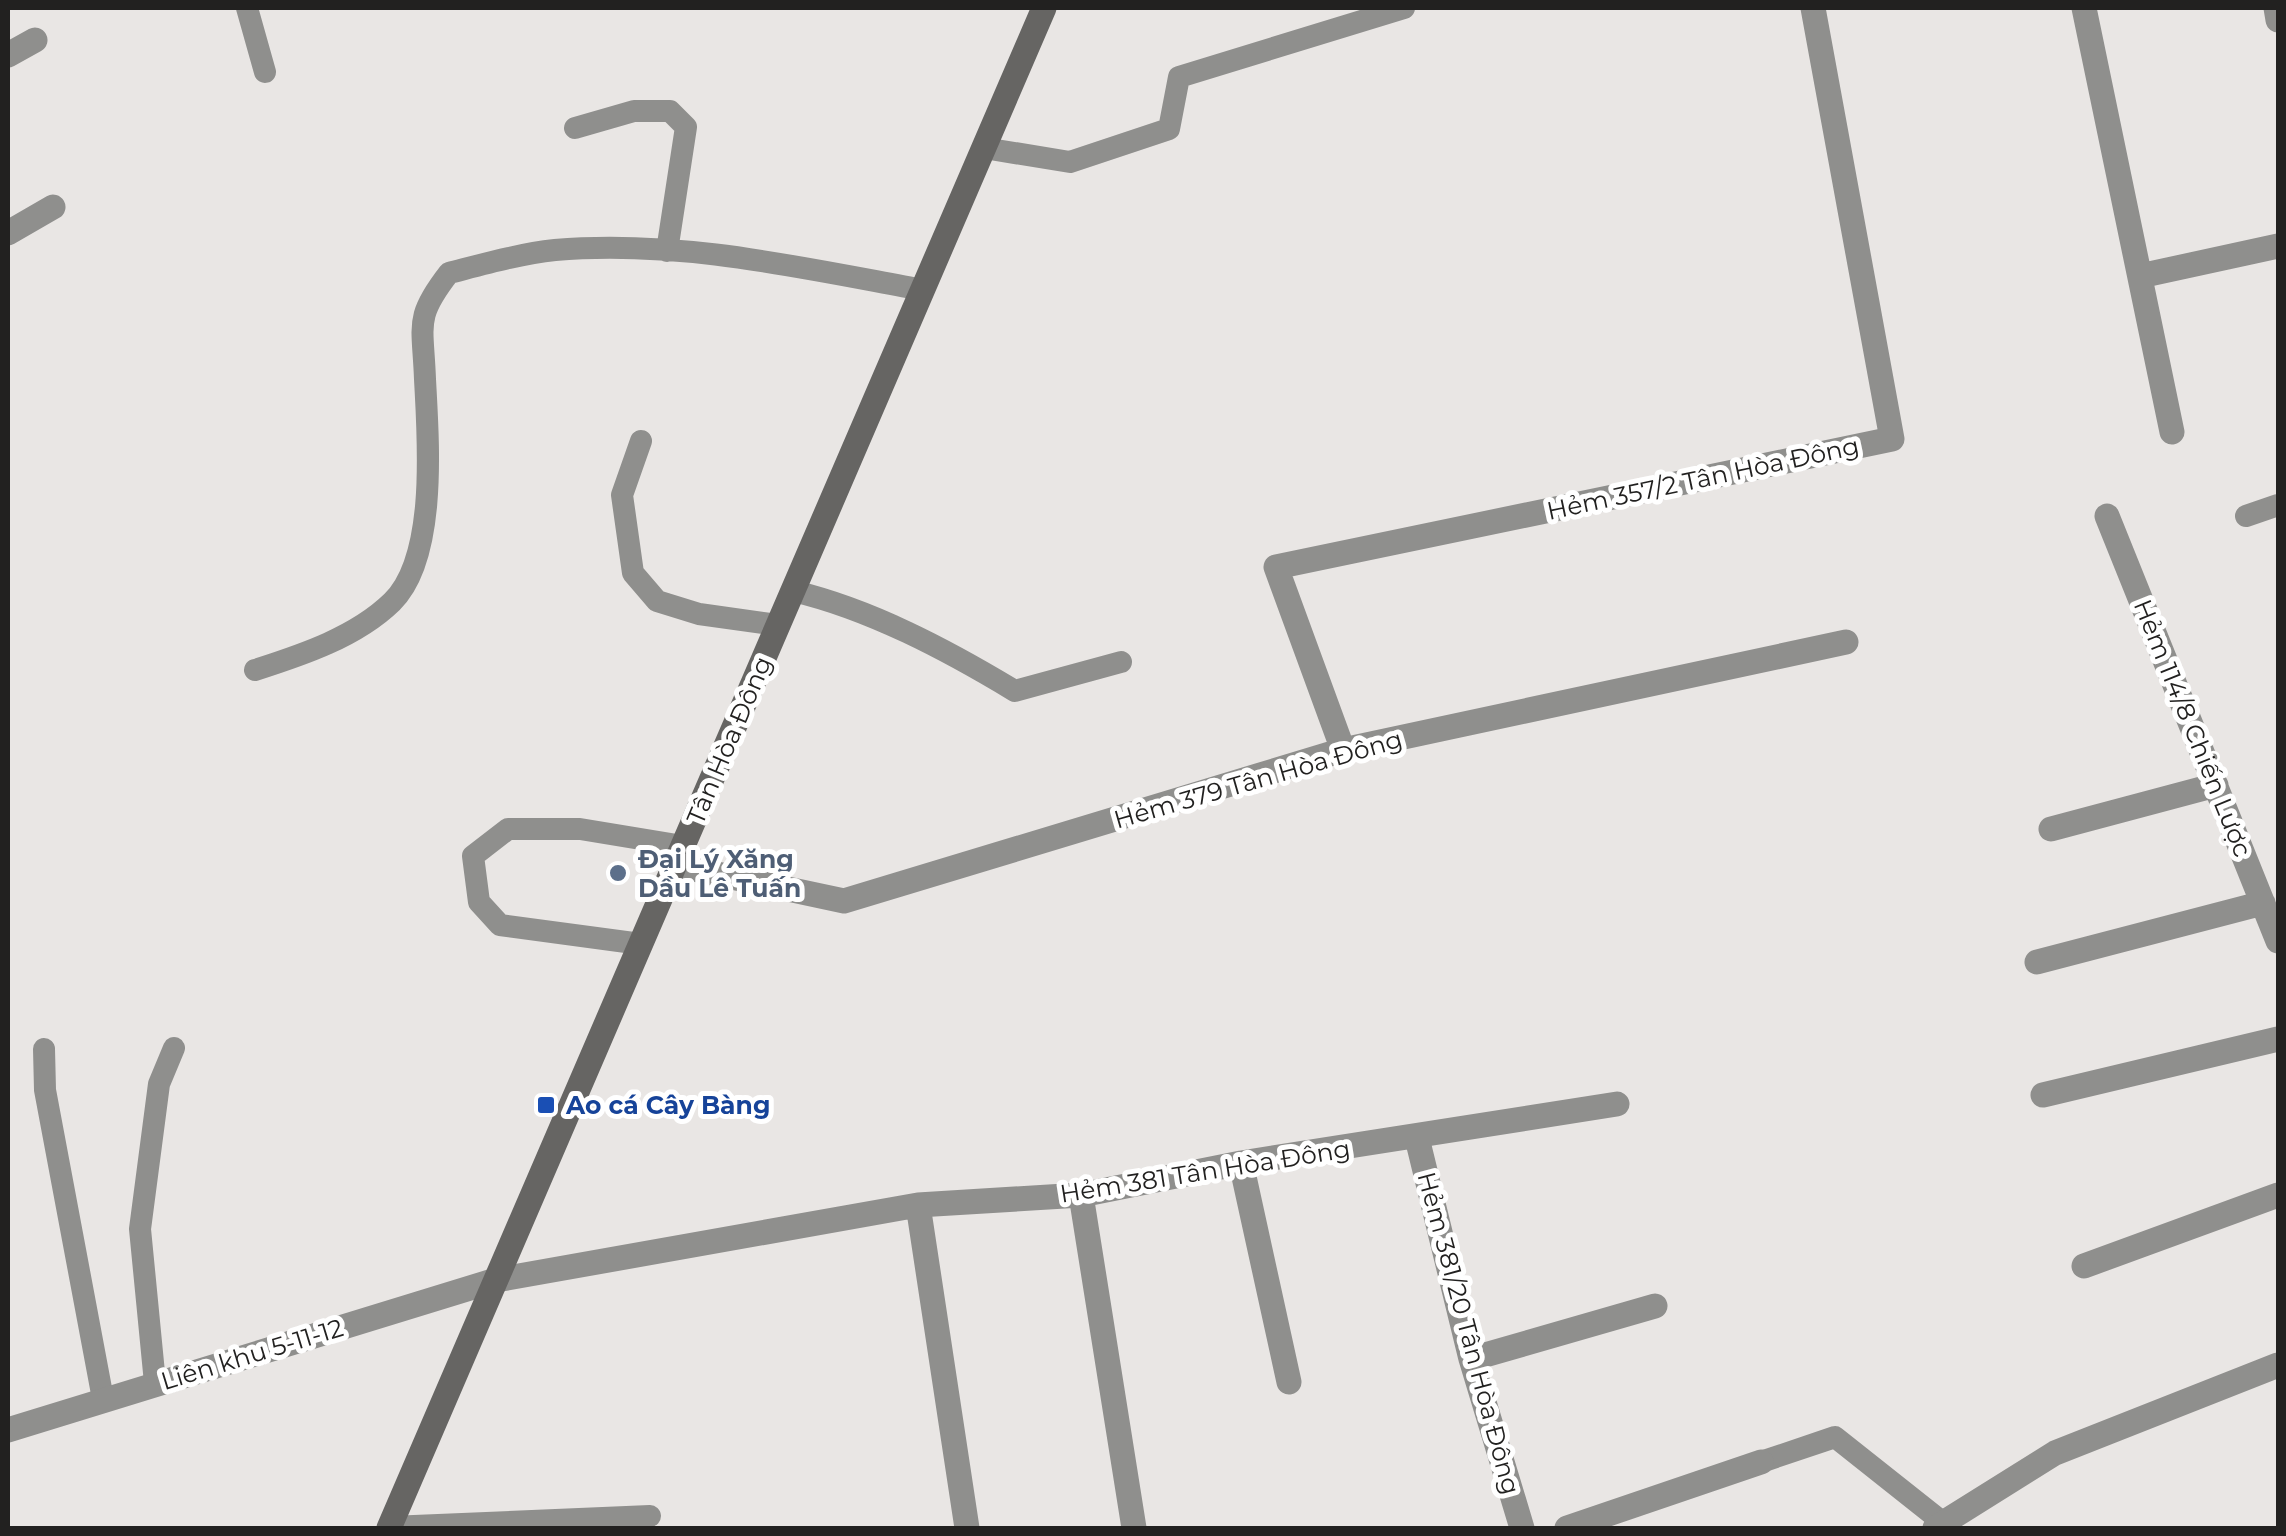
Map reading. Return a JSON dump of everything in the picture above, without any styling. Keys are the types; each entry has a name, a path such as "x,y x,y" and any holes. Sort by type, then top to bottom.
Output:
{"street":[{"name":"Tân Hòa Đông","path":"390,1528 1044,8"},
{"name":"Hẻm 357/2 Tân Hòa Đông","path":"1344,750 1276,566 1892,438 1813,8"},
{"path":"2084,8 2172,432"},
{"path":"2276,8 2278,20"},
{"path":"8,55 35,40"},
{"path":"8,234 53,207"},
{"path":"2140,276 2278,246"},
{"name":"Hẻm 114/8 Chiến Lược","path":"2107,516 2278,941"},
{"name":"Hẻm 379 Tân Hòa Đông","path":"679,855 844,901 1344,750 1846,642"},
{"path":"2051,829 2216,785"},
{"path":"2037,962 2264,903"},
{"path":"2043,1096 2278,1039"},
{"name":"Hẻm 381 Tân Hòa Đông","path":"496,1280 918,1205 1081,1195 1242,1162 1417,1138 1617,1104"},
{"name":"Hẻm 381/20 Tân Hòa Đông","path":"1417,1138 1470,1358 1522,1528"},
{"path":"1242,1162 1290,1382"},
{"path":"1081,1195 1134,1528"},
{"path":"2084,1266 2278,1195"},
{"path":"918,1205 967,1528"},
{"name":"Liên khu 5-11-12","path":"8,1430 496,1280"},
{"path":"1470,1358 1654,1306"},
{"path":"1938,1525 2055,1453 2278,1365"},
{"path":"1568,1528 1762,1462"}],"lane":[{"path":"247,8 266,72"},
{"path":"984,148 1070,162 1169,130 1179,78 1404,8"},
{"path":"575,128 634,111 670,111 686,127 667,251"},
{"path":"255,670 355,628 394,601 414,560 429,498 423,307 449,273 556,250 667,251 765,261 922,290"},
{"path":"641,441 622,495 633,572 658,602 699,614 778,625"},
{"path":"2246,516 2278,505"},
{"path":"793,591 820,597 959,657 1014,691 1121,662"},
{"path":"641,944 500,925 480,902 473,856 508,829 580,829 679,855"},
{"path":"155,1383 140,1229 159,1084 174,1048"},
{"path":"44,1049 45,1090 103,1400"},
{"path":"1762,1462 1835,1437 1938,1525"},
{"path":"390,1528 650,1516"}],"place":[{"name":"Đại Lý Xăng Dầu Lê Tuấn","path":"618,873"},
{"name":"Ao cá Cây Bàng","path":"546,1105"}]}
